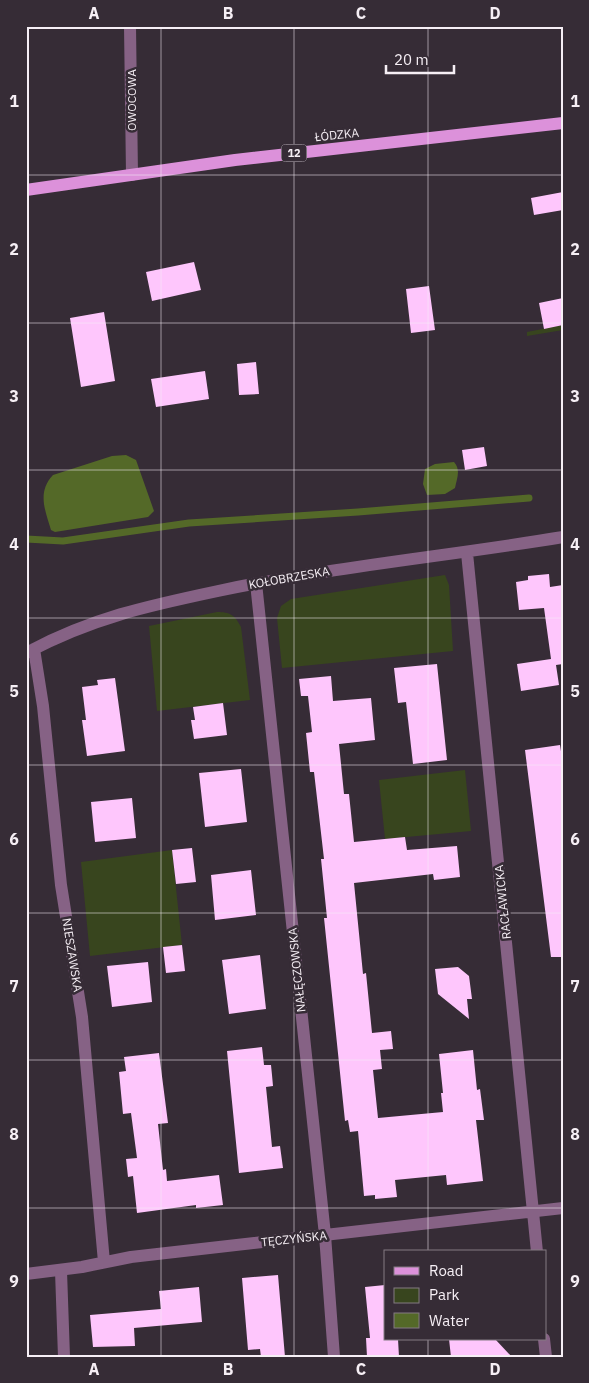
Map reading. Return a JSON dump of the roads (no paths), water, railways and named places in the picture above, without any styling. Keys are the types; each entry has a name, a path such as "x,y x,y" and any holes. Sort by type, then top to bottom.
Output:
{"main road":[{"name":"ŁÓDZKA","path":"26,190 235,160 563,123"}],"street":[{"name":"OWOCOWA","path":"130,26 132,175"},
{"name":"KOŁOBRZESKA","path":"30,651 108,616 256,583 562,538"},
{"name":"RACŁAWICKA","path":"467,553 537,1250"},
{"name":"NAŁĘCZOWSKA","path":"256,583 325,1235 334,1357"},
{"name":"NIESZAWSKA","path":"30,651 43,706 62,893 82,1018 104,1262"},
{"name":"TĘCZYŃSKA","path":"26,1274 104,1262 563,1208"},
{"path":"60,1270 64,1357"},
{"path":"544,1340 546,1357"}],"water":[{"path":"126,455 136,460 154,511 148,517 55,532 51,530 45,508 44,495 48,481 53,475 112,456"},
{"path":"454,462 458,471 455,488 445,494 427,495 423,484 425,469 435,464"}],"waterway":[{"path":"26,539 63,541 189,523 529,498"}]}
